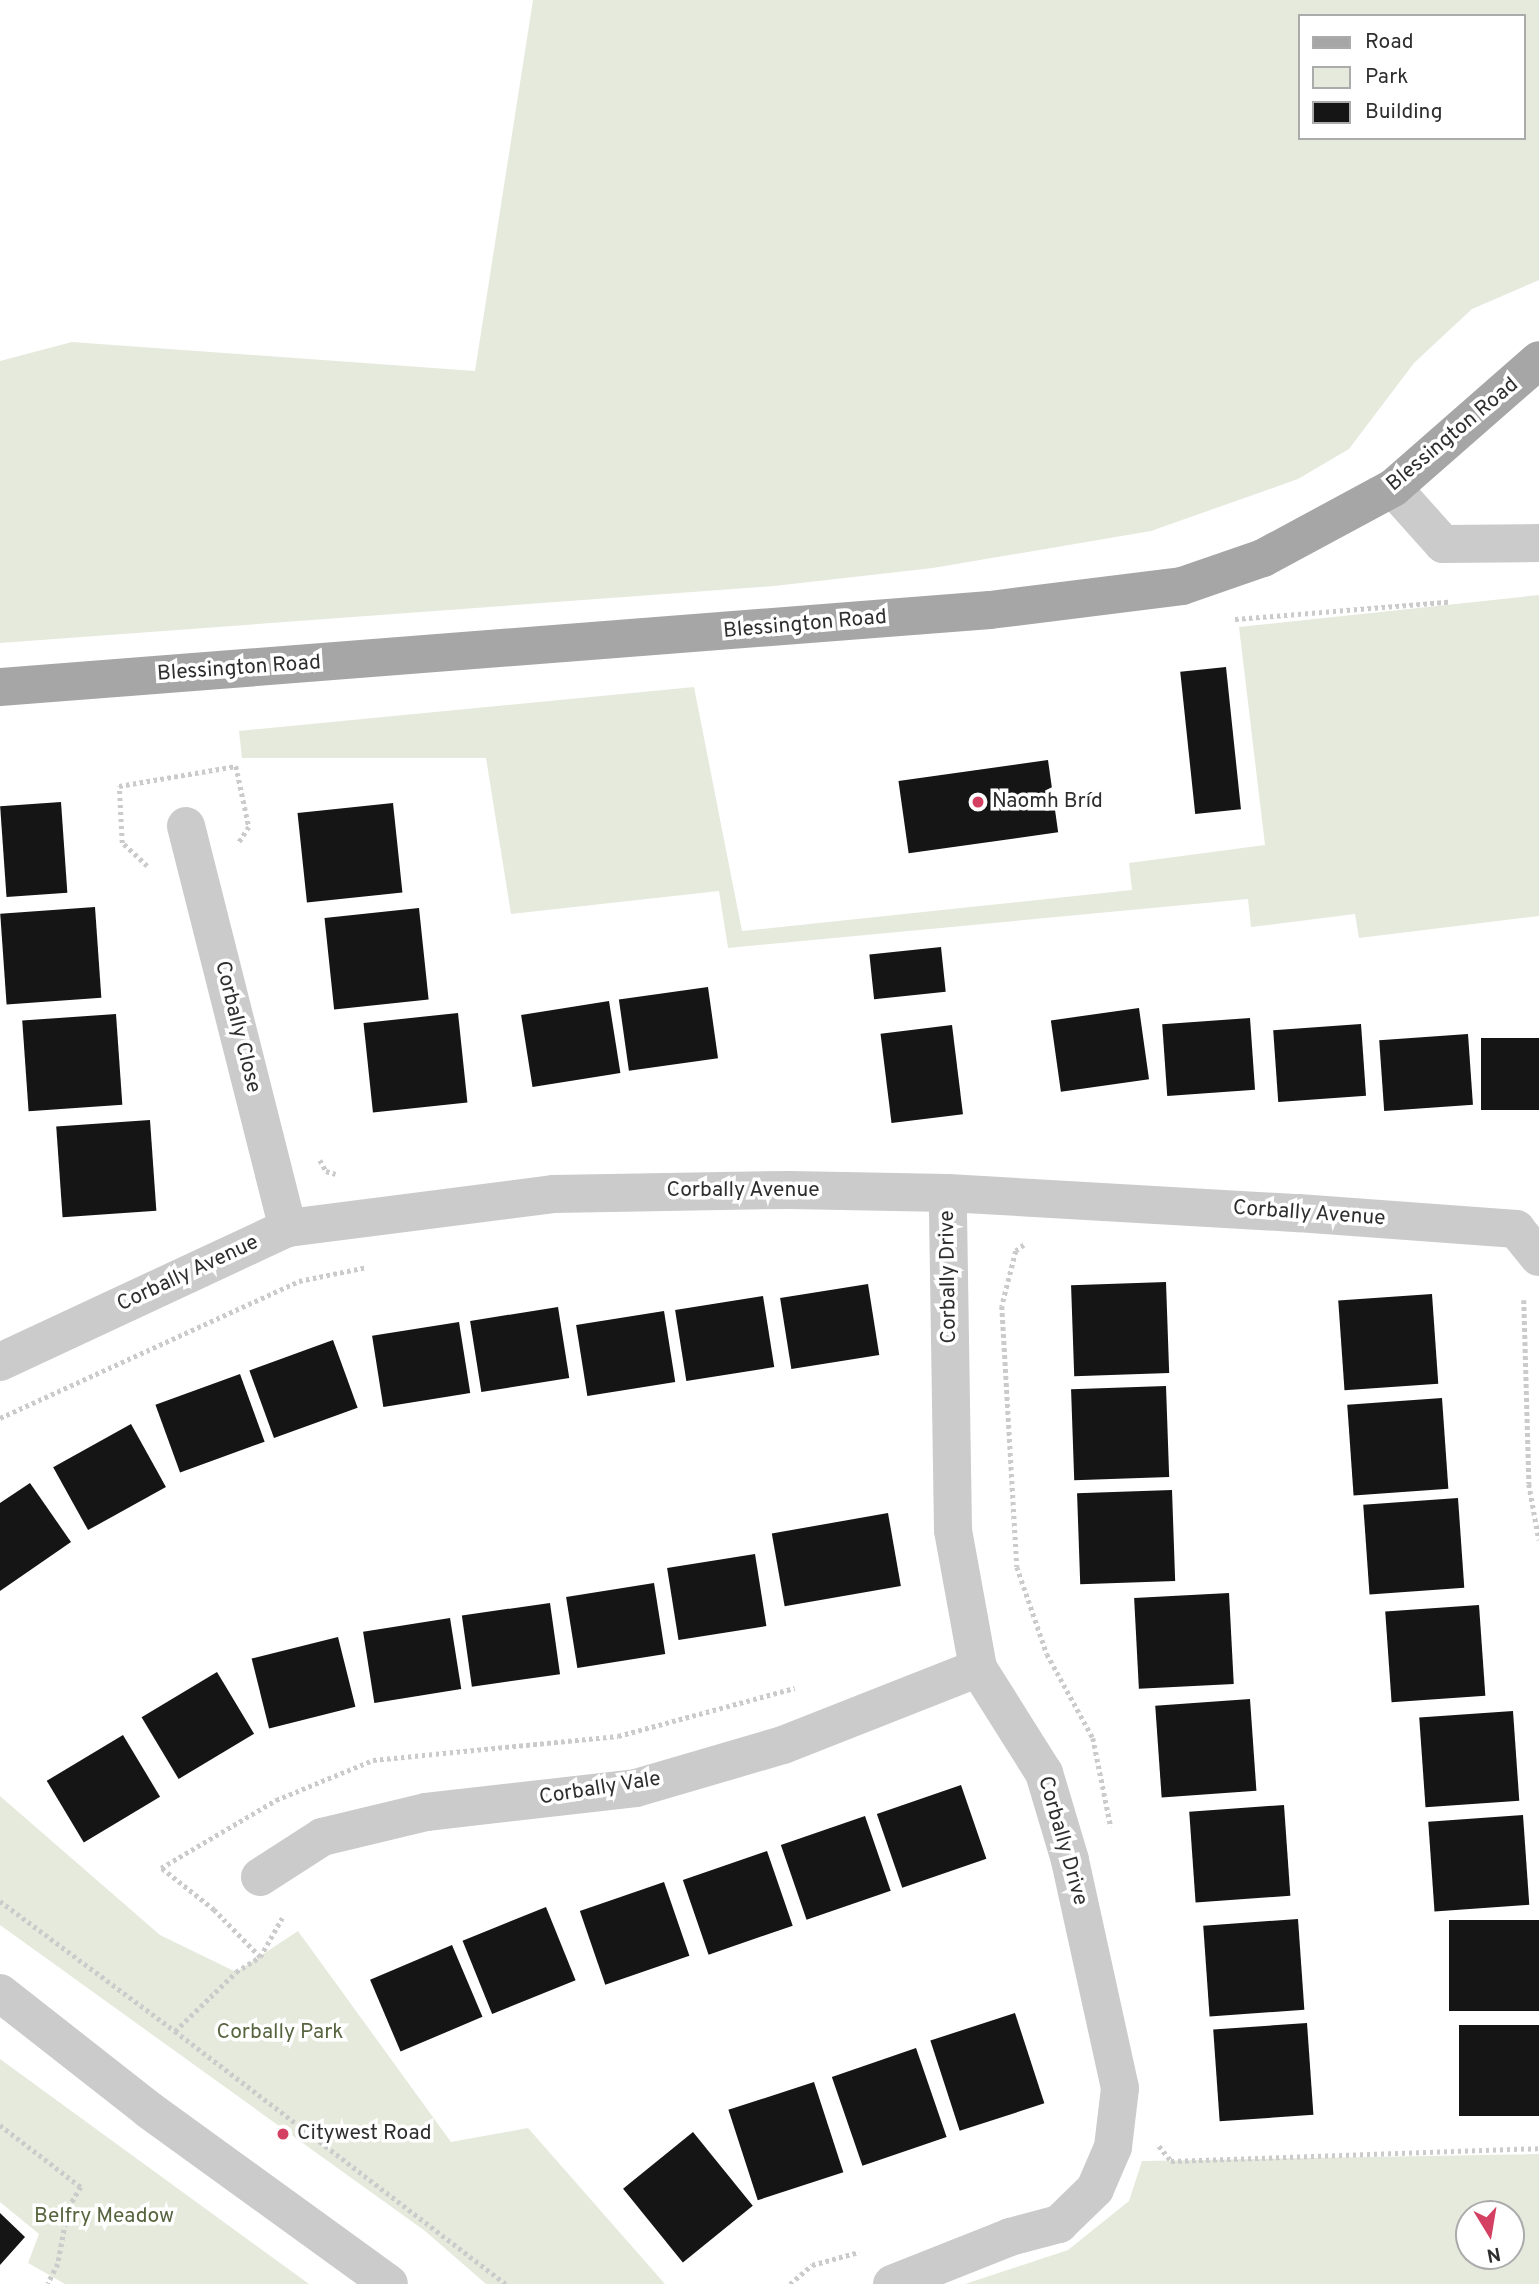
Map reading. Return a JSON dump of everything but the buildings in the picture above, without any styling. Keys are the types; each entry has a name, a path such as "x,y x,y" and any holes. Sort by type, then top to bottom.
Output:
{"main road":[{"name":"Blessington Road","path":"0,687 1099,599 1182,586 1263,558 1393,488 1539,360"}],"street":[{"path":"1393,488 1443,544 1539,543"},
{"name":"Corbally Close","path":"186,826 288,1228"},
{"name":"Corbally Avenue","path":"0,1362 288,1228 553,1194 789,1189 948,1193 1527,1243"},
{"name":"Corbally Drive","path":"892,2284 1010,2237 1059,2224 1095,2189 1113,2147 1120,2088 1070,1860 1044,1773 978,1668 953,1530 948,1193"},
{"name":"Corbally Vale","path":"260,1877 322,1837 426,1812 636,1788 783,1745 978,1668"},
{"path":"0,1993 149,2110 389,2284"}],"path":[{"path":"155,873 122,843 119,786 236,766 248,827 238,845 241,858"},
{"path":"315,1150 326,1171 338,1175"},
{"path":"1035,1238 1016,1251 1002,1306 1017,1567 1047,1654 1093,1738 1113,1834"},
{"path":"0,1418 299,1280 378,1265"},
{"path":"1524,1296 1529,1484 1539,1540"},
{"path":"260,1957 214,1910 161,1868 276,1801 373,1760 618,1736 802,1686"},
{"path":"0,1901 506,2284"},
{"path":"174,2031 236,1972 260,1957 285,1914"},
{"path":"0,2125 80,2187 68,2209 58,2264 48,2284"},
{"path":"1158,2133 1158,2146 1171,2161 1539,2148"},
{"path":"790,2284 813,2265 864,2250"}],"green space":[{"path":"533,0 1539,0 1539,280 1472,309 1414,363 1349,449 1298,479 1151,531 933,568 774,586 0,643 0,361 72,342 475,371"},
{"path":"1539,595 1539,916 1359,938 1355,914 1251,927 1248,899 728,948 719,891 511,914 486,758 242,758 239,731 694,687 742,931 1132,890 1129,863 1265,845 1239,627"},
{"name":"Corbally Park","path":"0,1796 160,1935 236,1972 298,1931 451,2142 528,2128 665,2284 486,2284 425,2231 0,1925"},
{"name":"Belfry Meadow","path":"0,2059 309,2284 65,2284 28,2263 39,2234 0,2202"},
{"path":"1539,2154 1539,2284 965,2284 1068,2250 1129,2201 1142,2161"}],"place":[{"name":"Naomh Bríd","path":"978,802"},
{"name":"Citywest Road","path":"283,2134"}]}
